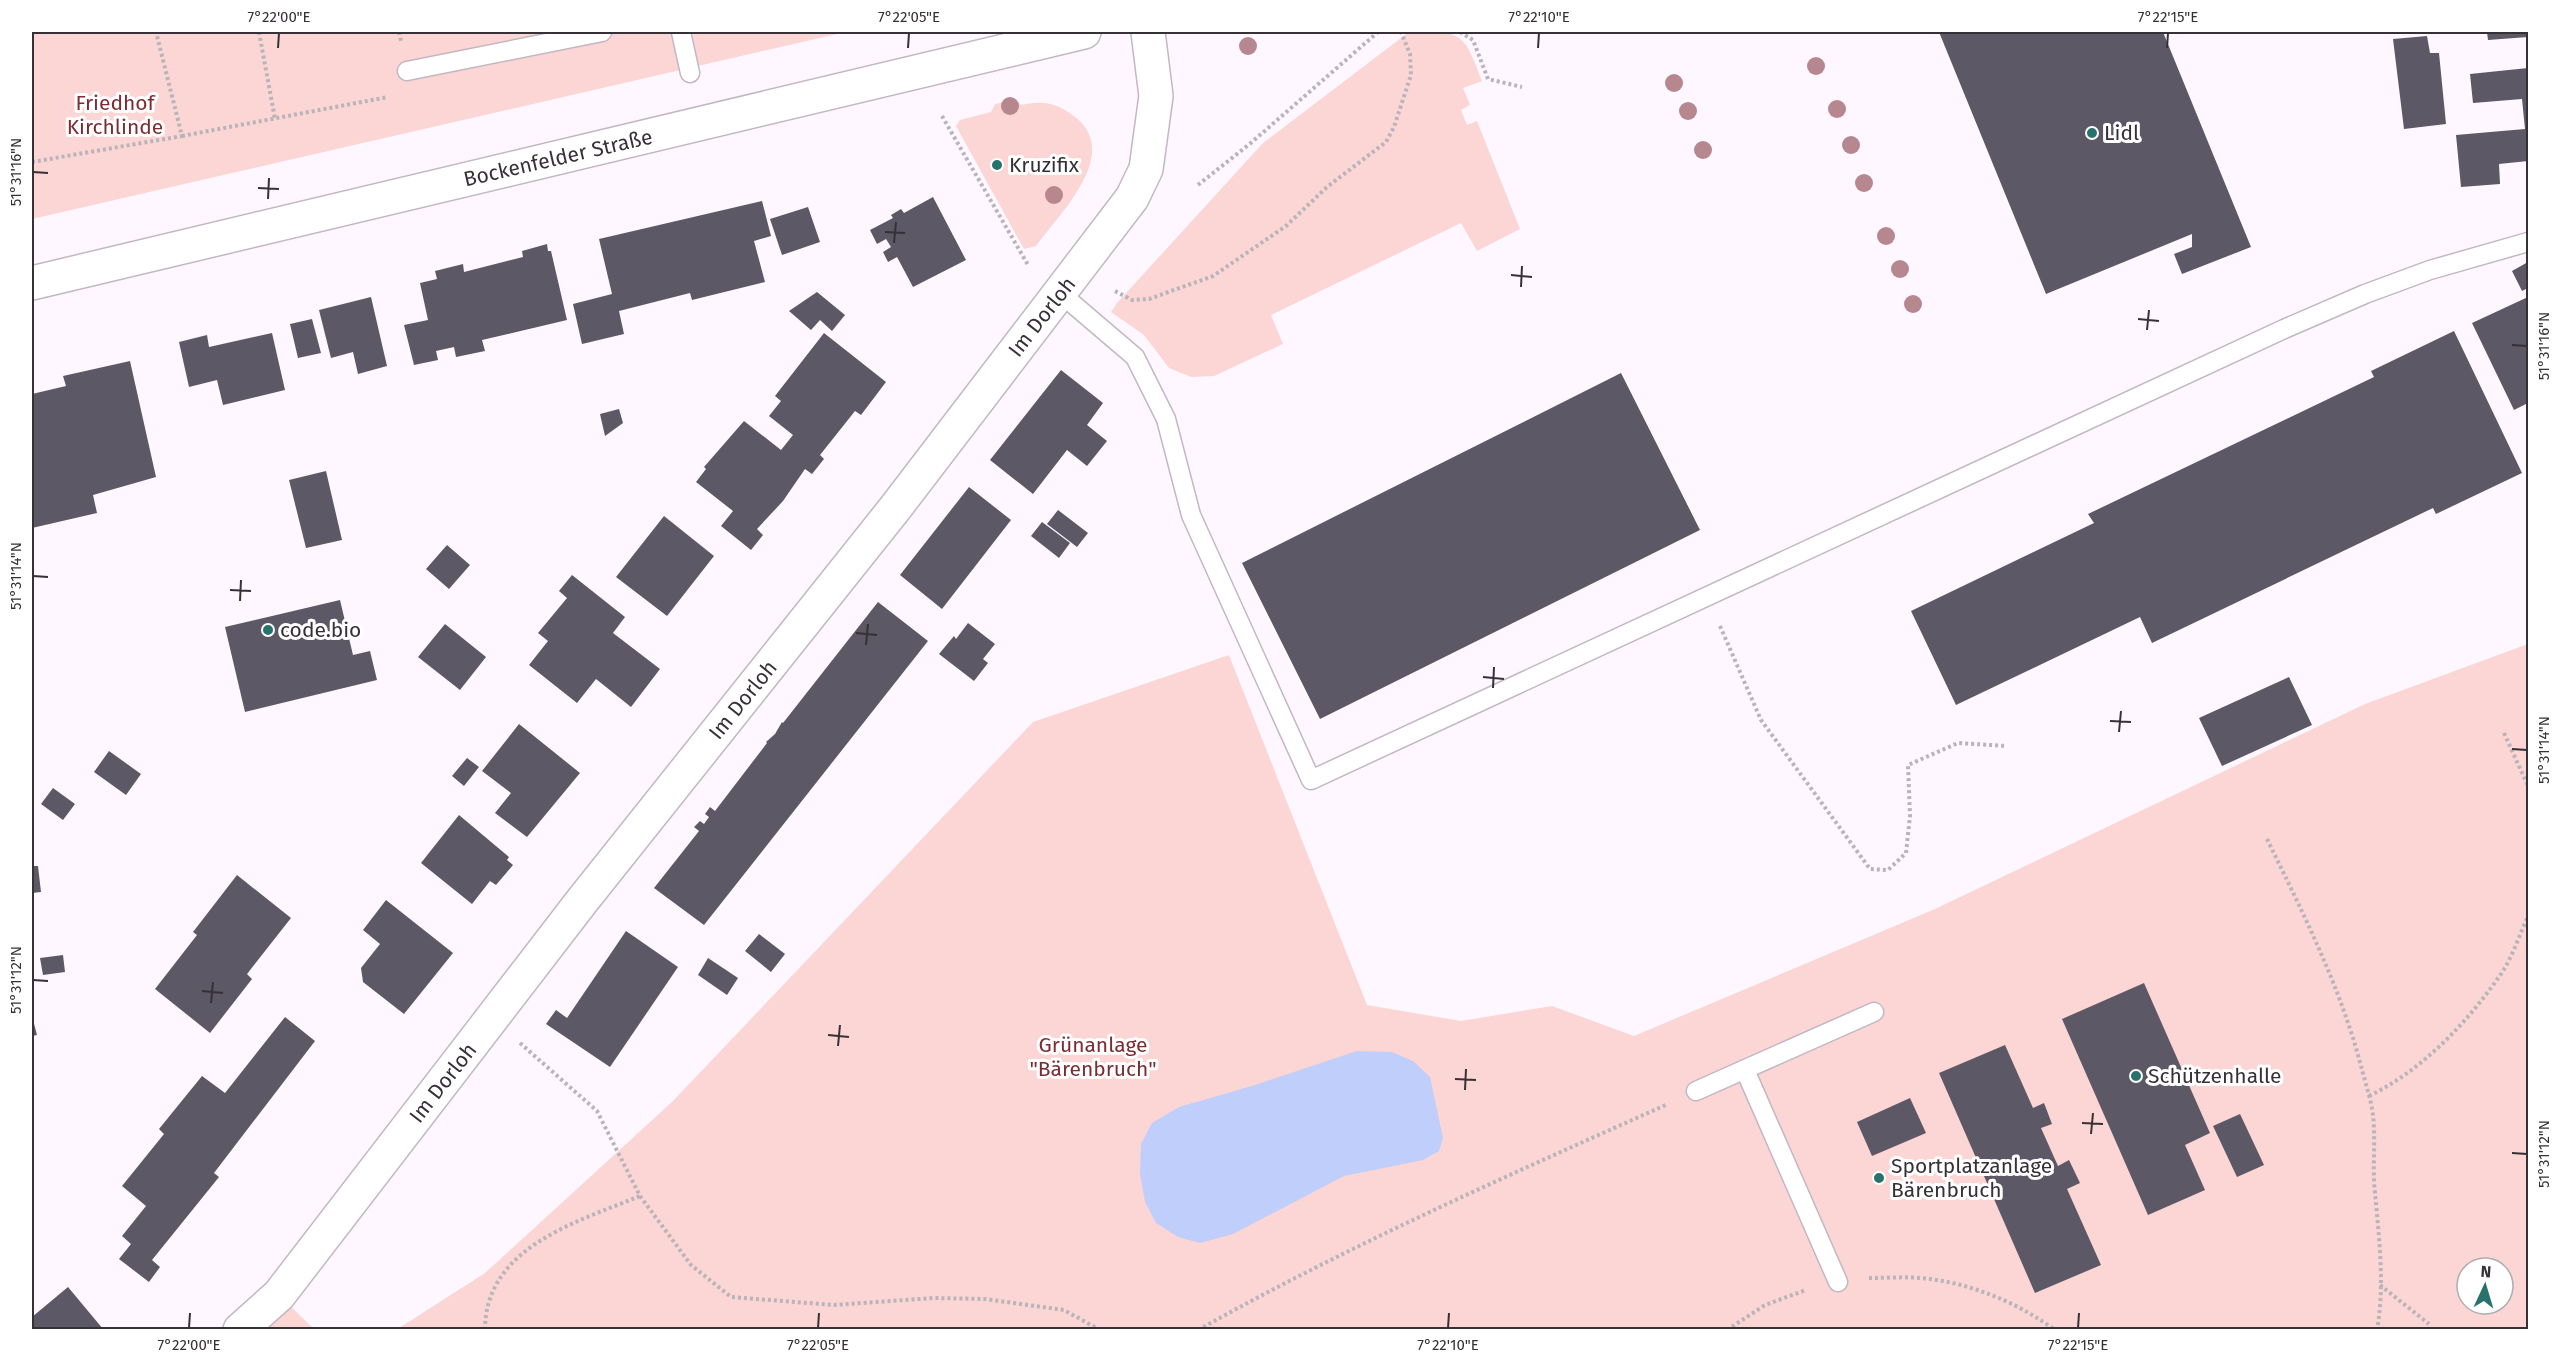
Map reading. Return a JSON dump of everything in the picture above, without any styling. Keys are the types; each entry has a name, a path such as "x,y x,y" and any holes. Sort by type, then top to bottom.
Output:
{"street":[{"name":"Bockenfelder Straße","path":"32,283 1084,32"},
{"name":"Im Dorloh","path":"240,1329 279,1295 582,901 896,507 1132,198 1146,169 1156,96 1148,32"}],"lane":[{"path":"407,71 602,32"},
{"path":"681,32 690,74"},
{"path":"1060,293 1135,357 1166,418 1191,516 1311,780 2335,307 2430,270 2529,242"},
{"path":"1696,1091 1874,1012"},
{"path":"1745,1070 1838,1282"}],"path":[{"path":"156,32 182,136"},
{"path":"259,32 275,119"},
{"path":"32,162 411,93 399,32"},
{"path":"1198,185 1252,142 1378,32"},
{"path":"1115,291 1132,300 1149,299 1213,276 1286,226 1327,187 1386,142 1394,127 1411,75 1410,54 1401,32"},
{"path":"1460,32 1473,40 1488,79 1522,87"},
{"path":"942,116 1028,265"},
{"path":"1708,597 1761,720 1870,869 1888,870 1906,853 1910,816 1908,765 1958,743 2007,746"},
{"path":"2504,733 2529,786"},
{"path":"2267,838 2331,974 2355,1042 2369,1096 2373,1115 2379,1285 2377,1329"},
{"path":"2369,1096 2396,1083 2464,1023 2504,969 2529,916"},
{"path":"493,1018 597,1111 640,1196 692,1265 732,1297 834,1305 933,1298 985,1299 1064,1310 1100,1329"},
{"path":"1198,1329 1427,1212 1696,1091"},
{"path":"485,1329 485,1315 496,1284 509,1263 534,1244 640,1196"},
{"path":"1726,1329 1766,1305 1814,1287 1863,1278 1929,1279 1978,1289 2031,1312 2055,1329"},
{"path":"2379,1285 2429,1324"}],"green space":[{"name":"Friedhof Kirchlinde","path":"32,32 846,32 32,219"},
{"path":"1409,32 1440,32 1458,37 1465,43 1482,81 1463,88 1470,105 1461,110 1467,125 1477,121 1520,229 1477,251 1461,223 1271,315 1283,344 1214,376 1191,377 1169,368 1144,335 1111,312 1117,303 1263,143"},
{"path":"1014,100 1022,105 1036,103 1055,105 1068,112 1087,131 1092,147 1090,165 1071,200 1036,246 1024,249 956,126 960,120 991,112 995,104"},
{"name":"Grünanlage \"Bärenbruch\"","path":"2528,644 2528,1329 396,1330 485,1273 673,1101 1033,722 1229,655 1367,1005 1461,1021 1552,1006 1634,1036 1935,909 2365,704"},
{"path":"279,1295 314,1329 241,1330"}],"water":[{"path":"1357,1051 1392,1052 1413,1061 1430,1077 1443,1138 1439,1151 1423,1160 1344,1176 1233,1234 1200,1243 1178,1237 1156,1223 1145,1202 1140,1173 1141,1144 1152,1123 1179,1107 1255,1085"}],"building":[{"name":"Lidl","path":"1939,32 2163,32 2251,247 2182,274 2174,254 2192,247 2192,234 2046,294"},
{"path":"2487,32 2528,32 2528,37 2488,40"},
{"path":"2427,36 2430,53 2439,53 2446,124 2404,129 2393,39"},
{"path":"2528,68 2528,161 2499,164 2500,184 2461,187 2456,135 2525,129 2522,99 2473,103 2470,74"},
{"path":"933,197 966,260 913,287 897,257 888,262 883,252 891,247 886,239 877,244 870,230 893,218 891,215 901,209 904,213"},
{"path":"762,201 771,236 754,241 765,282 692,300 690,293 619,311 624,334 582,344 573,304 612,294 599,239"},
{"path":"808,207 820,242 782,255 770,219"},
{"path":"547,244 548,251 551,251 567,320 482,340 485,351 456,357 454,347 436,351 438,360 414,365 404,325 428,320 420,283 437,279 435,271 463,264 464,272 523,257 522,251"},
{"path":"2528,262 2528,288 2522,291 2512,271"},
{"path":"817,292 845,315 832,331 820,320 811,330 789,311"},
{"path":"371,297 387,366 358,374 353,352 331,358 319,310"},
{"path":"2528,297 2528,403 2514,410 2472,323"},
{"path":"312,319 321,353 298,358 290,324"},
{"path":"2454,331 2522,473 2436,514 2433,508 2152,643 2140,617 1956,705 1911,611 2094,523 2088,514 2374,377 2371,371"},
{"path":"272,333 285,390 223,405 217,380 189,387 179,342 207,335 209,347"},
{"path":"824,333 886,382 861,415 855,411 820,455 824,459 812,474 805,469 783,501 757,529 763,535 751,550 721,526 733,511 696,482 706,469 704,467 744,421 781,450 793,435 769,416 781,401 775,396"},
{"path":"130,361 156,477 93,495 97,513 32,528 32,394 66,386 63,376"},
{"path":"1061,370 1103,403 1087,425 1107,441 1087,466 1067,450 1033,494 990,460"},
{"path":"1621,373 1700,530 1320,719 1242,563"},
{"path":"619,409 623,423 605,436 600,414"},
{"path":"326,471 342,540 306,548 289,480"},
{"path":"969,487 1011,520 942,609 900,575"},
{"path":"1058,510 1088,533 1077,547 1047,524"},
{"path":"664,516 714,556 667,616 616,577"},
{"path":"1042,522 1070,543 1059,558 1031,536"},
{"path":"447,545 470,565 449,589 426,569"},
{"path":"572,575 625,617 613,633 660,669 631,707 596,679 577,703 529,665 548,641 538,633 567,598 559,591"},
{"path":"340,600 353,655 370,651 377,680 245,712 225,627"},
{"path":"878,602 928,641 704,925 654,888 699,831 694,827 700,821 704,824 709,817 705,814 710,807 715,811 766,742 775,734 782,722"},
{"path":"968,623 995,644 983,659 988,663 974,681 939,654 954,636 956,639"},
{"path":"445,624 486,657 460,690 418,657"},
{"path":"2289,677 2312,725 2222,766 2199,718"},
{"path":"519,724 580,773 527,837 495,813 511,793 482,771"},
{"path":"109,751 141,774 126,795 94,772"},
{"path":"467,758 479,767 464,786 452,776"},
{"path":"53,788 75,804 63,820 41,804"},
{"path":"459,815 509,857 507,860 513,865 496,885 490,881 472,904 421,863"},
{"path":"32,866 38,866 41,892 32,893"},
{"path":"237,875 291,918 247,974 252,979 210,1033 155,989 197,935 193,932"},
{"path":"386,900 453,953 404,1014 363,982 361,968 380,944 363,930"},
{"path":"626,931 678,967 610,1067 546,1024 556,1010 567,1018"},
{"path":"759,934 785,954 771,972 745,951"},
{"path":"63,955 65,972 43,975 40,958"},
{"path":"708,958 738,978 727,995 698,975"},
{"name":"Schützenhalle","path":"2144,983 2210,1133 2185,1145 2205,1190 2148,1215 2062,1019"},
{"path":"32,1016 37,1035 32,1036"},
{"path":"285,1017 315,1041 214,1173 219,1177 152,1260 160,1267 149,1282 119,1259 131,1244 122,1236 146,1206 122,1186 164,1134 159,1129 202,1076 225,1093"},
{"path":"2005,1045 2033,1108 2044,1103 2052,1124 2041,1128 2058,1166 2069,1160 2080,1183 2067,1189 2101,1265 2035,1293 1939,1073"},
{"path":"1910,1098 1926,1133 1872,1156 1857,1122"},
{"path":"2240,1114 2264,1165 2237,1177 2213,1126"},
{"path":"68,1287 103,1329 32,1329 32,1317"}],"place":[{"name":"Lidl","path":"2092,133"},
{"name":"Kruzifix","path":"997,165"},
{"name":"code.bio","path":"268,630"},
{"name":"Schützenhalle","path":"2136,1076"},
{"name":"Sportplatzanlage Bärenbruch","path":"1879,1178"}]}
